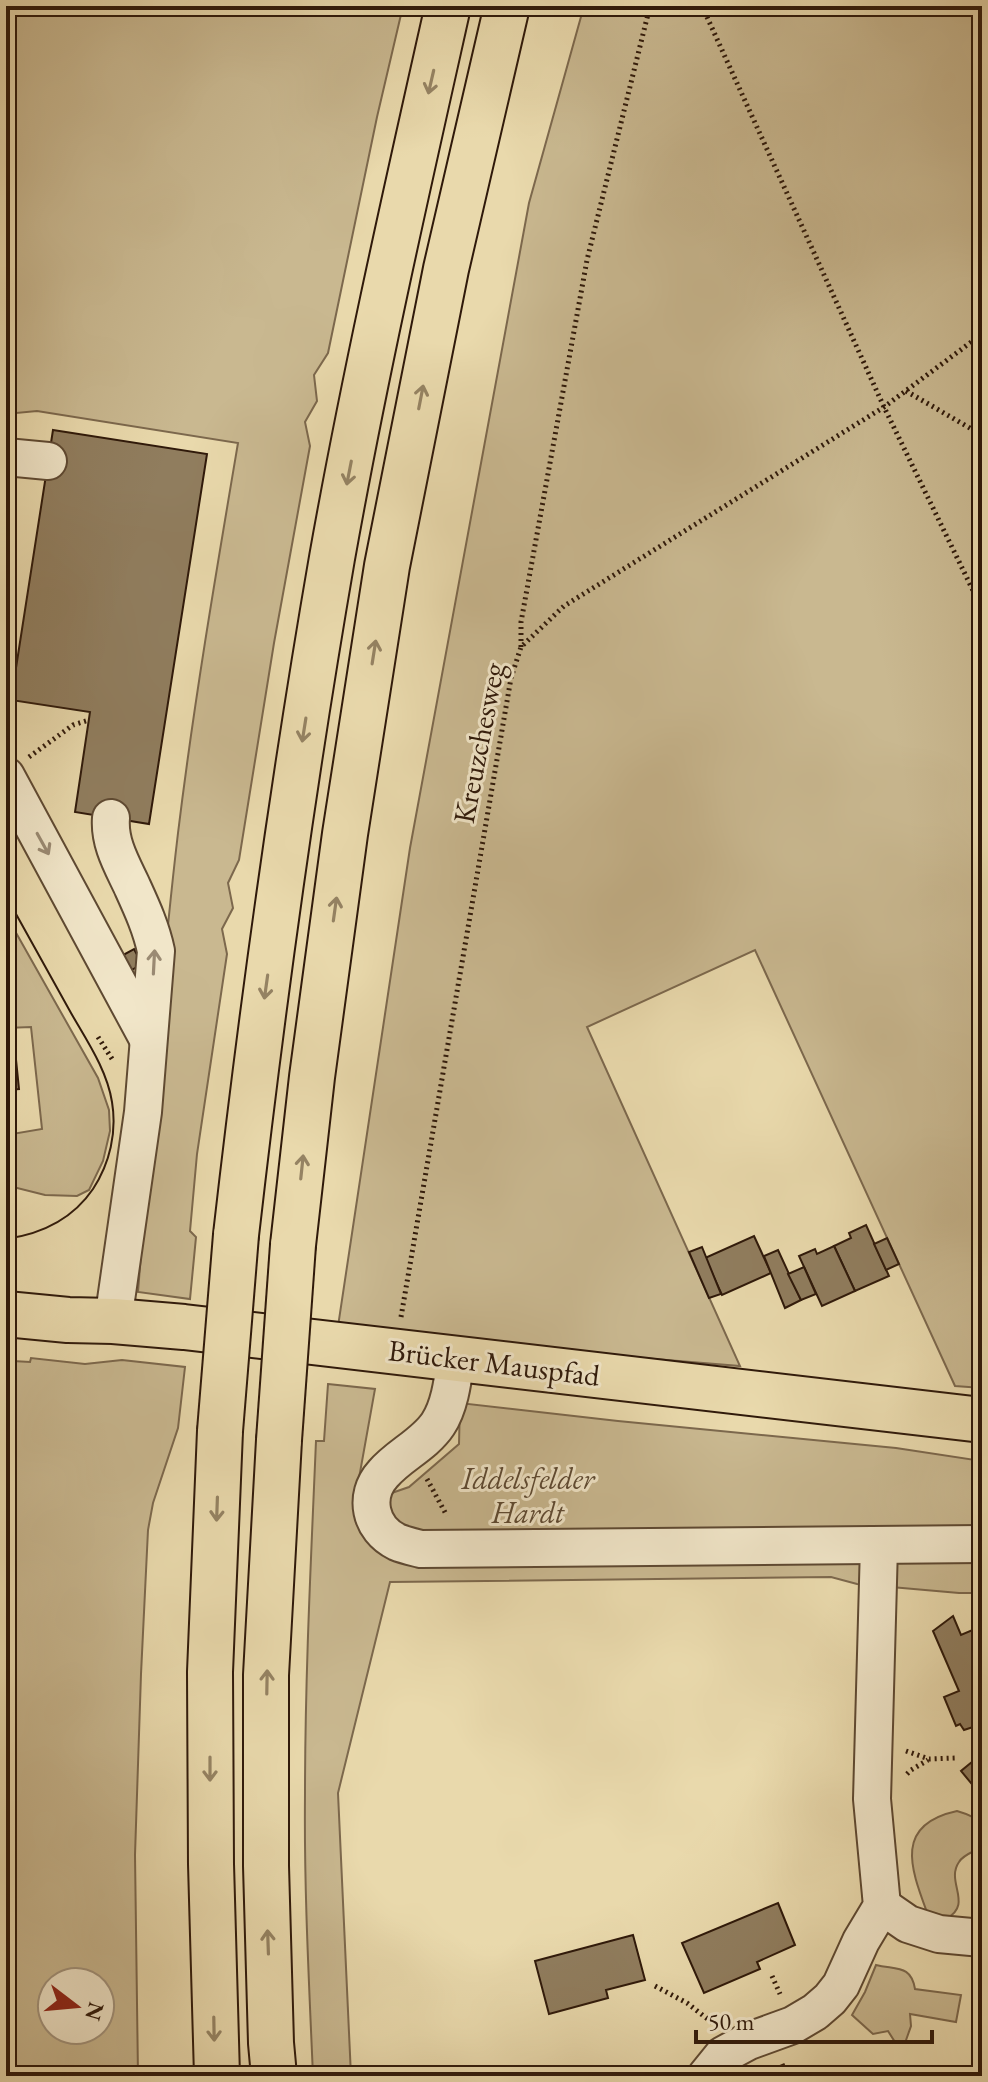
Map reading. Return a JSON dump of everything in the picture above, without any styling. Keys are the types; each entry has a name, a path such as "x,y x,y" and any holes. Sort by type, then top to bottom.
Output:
{"main road":[{"path":"217,2076 210,1672 220,1431 236,1235 289,822 332,556 391,257 448,6"},
{"path":"274,2076 266,1866 266,1675 293,1245 345,834 387,566 446,269 507,6"},
{"name":"Brücker Mauspfad","path":"6,1314 184,1327 982,1420"}],"lane":[{"path":"6,457 48,461"},
{"path":"17,767 148,1039"},
{"path":"111,818 111,836 117,854 152,932 156,951 143,1112 113,1321"},
{"path":"456,1358 441,1420 428,1437 381,1475 371,1495 371,1514 381,1531 396,1541 421,1549 982,1544"},
{"path":"706,2076 723,2055 749,2041 793,2025 830,1999 841,1985 861,1941 882,1906 872,1799 879,1546"},
{"path":"882,1906 908,1924 939,1934 982,1938"}],"path":[{"path":"521,647 521,622 587,260 650,6"},
{"path":"702,6 884,407 982,609"},
{"name":"Kreuzchesweg","path":"395,1351 511,678 521,647 564,606 884,407 982,334"},
{"path":"906,391 982,435"},
{"path":"17,767 73,725 89,720"},
{"path":"412,1450 463,1548"},
{"path":"874,1725 891,1742 907,1751 929,1759 956,1758"},
{"path":"655,1986 704,2015 738,2047"}],"green space":[{"path":"6,6 403,6 328,353 314,375 317,401 305,422 310,446 239,860 228,883 233,908 222,929 227,954 197,1154 190,1231 196,1237 190,1299 138,1292 178,833 198,686 238,443 37,411 6,414"},
{"path":"584,6 982,6 982,1388 955,1386 755,950 587,1027 740,1366 337,1333 410,848 529,203"},
{"path":"6,915 98,1078 109,1110 110,1131 103,1161 89,1190 77,1196 45,1195 9,1186 6,1135 42,1129 31,1027 6,1028"},
{"path":"6,1356 12,1357 13,1361 30,1362 31,1358 85,1364 122,1360 185,1367 178,1428 153,1503 148,1530 135,1855 138,2076 6,2076"},
{"name":"Iddelsfelder Hardt","path":"328,1384 375,1389 354,1506 409,1487 459,1444 460,1403 896,1448 982,1461 982,1593 857,1584 831,1577 390,1582 338,1793 351,2076 313,2076 307,1936 305,1795 309,1618 316,1441 324,1441"},
{"path":"957,1811 972,1816 980,1823 982,1840 980,1848 959,1862 955,1877 958,1907 946,1919 928,1915 916,1881 912,1851 915,1838 923,1827"},
{"path":"876,1965 906,1972 915,1989 961,1995 956,2022 910,2014 911,2026 905,2043 895,2042 888,2031 873,2034 852,2015"}],"building":[{"path":"53,430 207,454 149,824 75,812 90,712 11,700"},
{"path":"134,949 142,964 123,975 114,960"},
{"path":"13,1030 19,1089 6,1090 6,1031"},
{"path":"866,1225 889,1276 855,1291 834,1246 851,1238 849,1233"},
{"path":"754,1236 771,1273 722,1295 705,1258"},
{"path":"887,1238 899,1264 886,1270 874,1244"},
{"path":"834,1246 855,1291 822,1306 799,1256 815,1249 817,1254"},
{"path":"702,1247 721,1294 709,1298 689,1252"},
{"path":"778,1250 801,1300 785,1308 764,1256"},
{"path":"804,1267 816,1294 801,1300 788,1274"},
{"path":"953,1616 961,1635 982,1626 982,1740 976,1726 964,1730 960,1724 956,1726 944,1697 959,1691 933,1631"},
{"path":"982,1745 981,1795 961,1771 978,1757 975,1751"},
{"path":"778,1903 795,1945 757,1962 760,1969 704,1993 682,1943"},
{"path":"633,1935 645,1980 606,1990 608,1998 549,2014 535,1961"}],"tram line":[{"path":"6,896 101,1067 112,1102 114,1125 104,1169 85,1200 55,1224 6,1239"}]}
